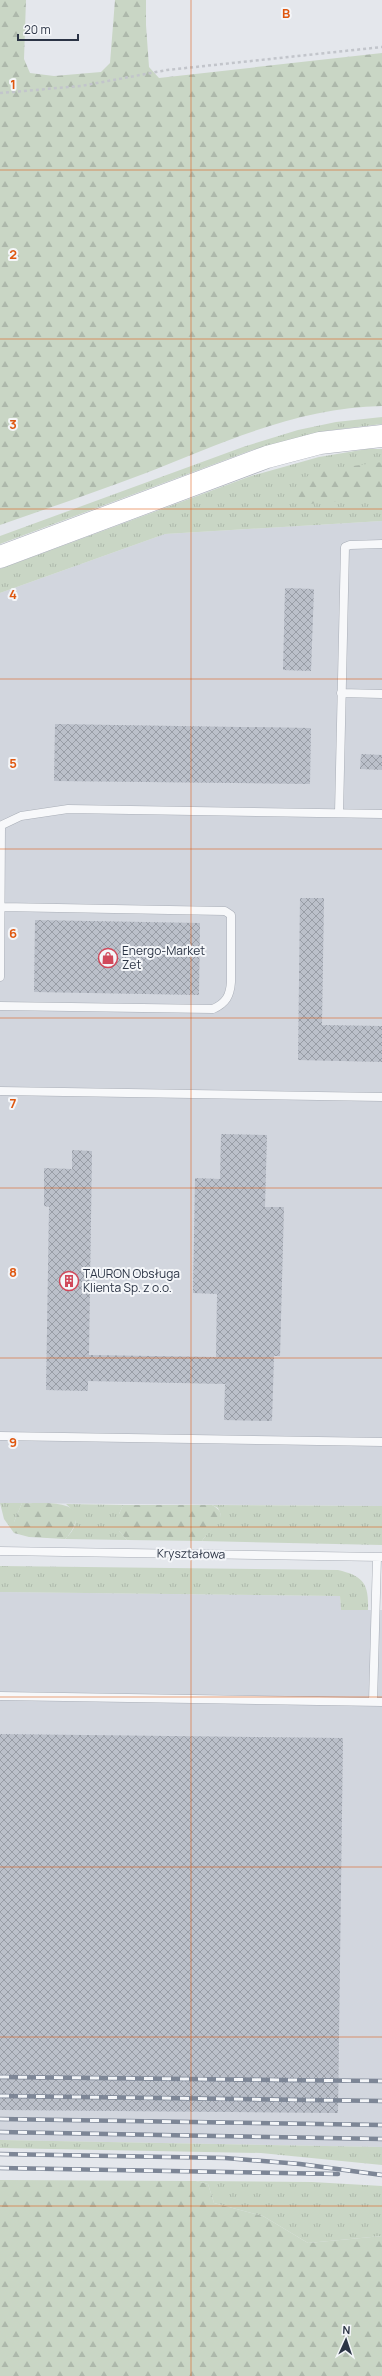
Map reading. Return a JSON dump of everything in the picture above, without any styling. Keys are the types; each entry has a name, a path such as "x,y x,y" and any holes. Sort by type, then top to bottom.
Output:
{"main road":[{"path":"0,557 267,457 320,443 378,436"}],"lane":[{"path":"338,813 345,547 350,545 382,544"},
{"path":"341,693 382,694"},
{"path":"0,977 2,907 1,826 21,816 68,809 382,814"},
{"path":"0,1006 213,1009 226,1001 230,992 231,982 231,915 226,911 2,907"},
{"path":"0,1091 382,1097"},
{"path":"0,1436 382,1442"},
{"name":"Kryształowa","path":"0,1551 380,1557"},
{"path":"0,1696 378,1702 380,1557"}],"path":[{"path":"0,93 81,86 168,70 382,46"}],"shaded area":[{"path":"382,521 382,1506 0,1503 0,593 165,534"},
{"path":"0,1592 340,1596 341,1610 382,1610 382,2147 0,2140"}],"green space":[{"path":"0,0 26,0 24,59 30,73 54,76 101,72 110,63 115,0 146,0 149,67 159,78 382,53 382,406 351,408 321,413 261,429 128,480 0,525"},
{"path":"382,417 382,424 325,431 252,450 0,544 0,536 243,447 298,430 336,422"},
{"path":"367,449 382,449 382,521 165,534 0,593 0,569 251,476 319,457"},
{"path":"382,462 382,500 350,500 299,505 294,499 295,488 308,476 331,469"},
{"path":"0,1503 22,1503 14,1522 14,1533 4,1519"},
{"path":"22,1503 46,1503 64,1505 71,1508 75,1513 76,1520 71,1532 65,1539 29,1537 14,1533 14,1522"},
{"path":"66,1504 123,1505 119,1514 119,1531 127,1540 65,1539 73,1530 76,1521 74,1512"},
{"path":"123,1505 212,1505 221,1514 218,1523 202,1541 127,1540 119,1531 119,1514"},
{"path":"212,1505 382,1506 382,1545 202,1541 221,1515 218,1508"},
{"path":"0,1566 338,1570 347,1572 359,1578 363,1582 366,1587 368,1610 341,1610 340,1596 0,1592"},
{"path":"0,2140 382,2147 382,2165 261,2153 0,2148"},
{"path":"0,2180 196,2181 208,2184 214,2203 263,2216 308,2243 382,2236 382,2376 0,2376"},
{"path":"196,2181 312,2182 382,2186 382,2236 308,2243 263,2216 214,2203 208,2184"}],"building":[{"path":"285,588 314,589 311,671 283,670"},
{"path":"55,724 311,728 310,784 54,781"},
{"path":"361,754 382,755 382,770 360,769"},
{"path":"300,898 324,898 322,1025 382,1026 382,1062 298,1060"},
{"path":"35,920 200,923 199,995 34,992"},
{"path":"221,1134 267,1135 265,1207 284,1207 280,1356 274,1356 272,1421 224,1420 225,1384 88,1381 88,1391 46,1390 49,1207 44,1206 44,1168 72,1169 72,1150 92,1151 89,1355 216,1357 217,1294 193,1293 195,1178 220,1179"},
{"path":"0,1734 343,1738 338,2113 0,2110"}],"railway":[{"path":"0,2077 382,2081"},
{"path":"0,2096 382,2101"},
{"path":"0,2119 382,2125"},
{"path":"0,2132 382,2139"},
{"path":"0,2154 225,2158 300,2164 382,2175"},
{"path":"0,2168 338,2174"}],"place":[{"name":"Energo-Market Zet","path":"108,958"},
{"name":"TAURON Obsługa Klienta Sp. z o.o.","path":"69,1281"}]}
